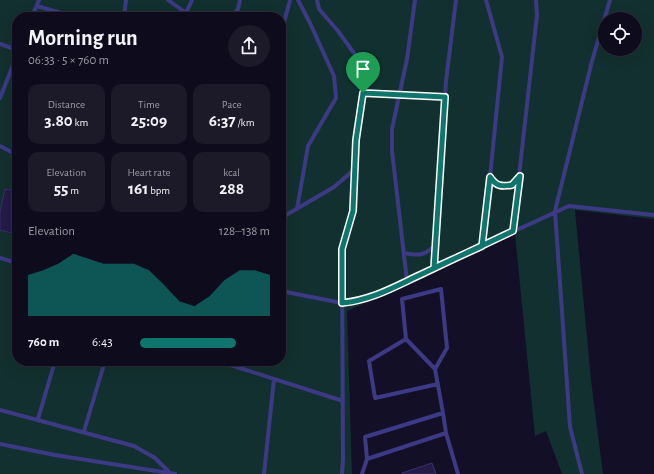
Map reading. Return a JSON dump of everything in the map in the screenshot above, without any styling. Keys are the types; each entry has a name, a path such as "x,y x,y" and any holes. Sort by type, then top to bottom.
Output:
{"lane":[{"path":"34,12 39,0"},
{"path":"125,12 126,0"},
{"path":"168,0 183,12"},
{"path":"188,12 192,0"},
{"path":"235,12 240,0"},
{"path":"286,12 288,0"},
{"path":"297,209 308,146 336,98 334,76 298,0"},
{"path":"318,0 319,9 338,31 359,60 363,93 356,140 353,211 342,249 344,460 342,474"},
{"path":"407,281 392,151 392,129 407,59 415,0"},
{"path":"434,268 445,97 456,0"},
{"path":"482,246 502,57 486,0"},
{"path":"513,231 537,15 536,0"},
{"path":"582,474 570,427 566,343 555,211 592,61 610,0"},
{"path":"37,6 58,12"},
{"path":"0,44 12,48"},
{"path":"0,98 12,68"},
{"path":"363,93 445,97"},
{"path":"0,146 12,152"},
{"path":"286,215 334,187 355,169"},
{"path":"490,177 495,184 503,187 512,185 520,176"},
{"path":"286,292 342,303 362,301 555,211 570,206 654,215"},
{"path":"404,253 416,256 426,254 436,244"},
{"path":"0,258 12,262"},
{"path":"435,369 447,348 441,289 402,300 406,339 435,369 446,433 458,474"},
{"path":"406,339 369,361 375,398 438,384"},
{"path":"38,419 53,366"},
{"path":"84,432 104,366"},
{"path":"234,366 343,401"},
{"path":"264,474 274,379"},
{"path":"0,410 134,446 155,458 172,474"},
{"path":"362,474 367,459 365,437 443,413"},
{"path":"367,459 446,433"},
{"path":"0,444 55,455 172,474"}],"green space":[{"path":"0,0 654,0 654,219 575,210 591,380 603,474 562,474 546,431 535,436 515,234 347,311 352,474 0,474"}],"building":[{"path":"5,189 12,190 12,233 0,230 0,212"},
{"path":"432,463 436,474 402,474 402,473"}],"route":[{"path":"363,93 356,140 353,211 342,249 342,303 362,301 387,290 434,268 513,231 520,176 512,185 503,187 495,184 490,177 482,246 434,268 445,97 363,93"}]}
